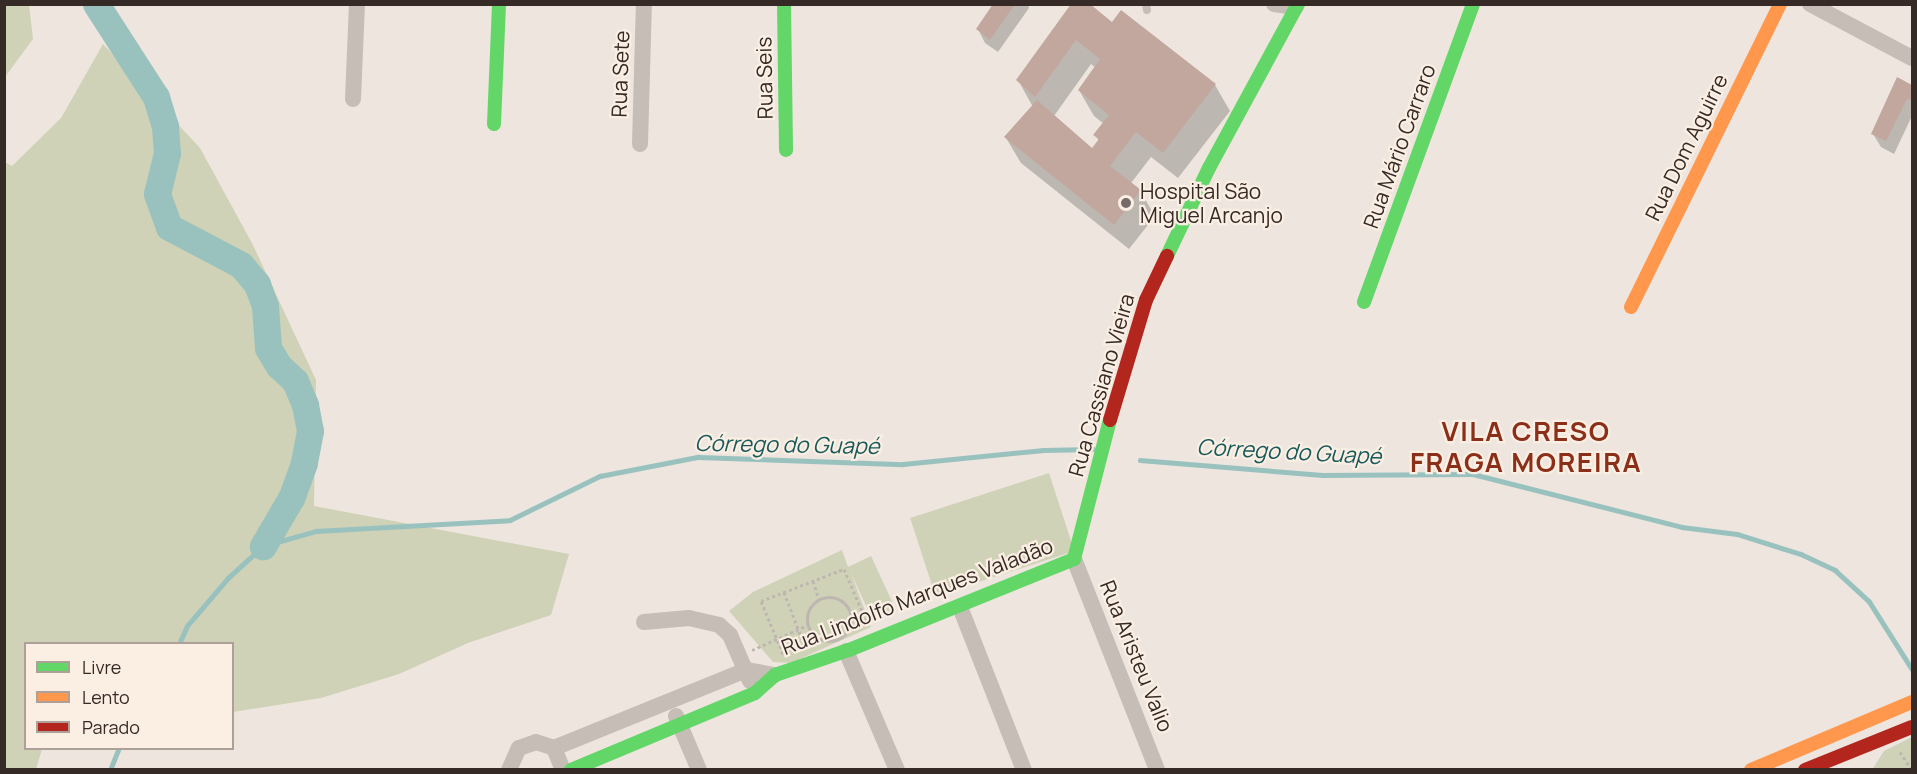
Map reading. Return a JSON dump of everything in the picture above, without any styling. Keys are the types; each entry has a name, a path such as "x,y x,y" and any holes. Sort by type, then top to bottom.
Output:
{"street":[{"path":"353,99 357,4"},
{"path":"494,124 499,4"},
{"name":"Rua Sete","path":"640,144 644,4"},
{"name":"Rua Seis","path":"784,4 786,150"},
{"path":"1274,4 1297,6"},
{"name":"Rua Mário Carraro","path":"1364,302 1473,4"},
{"name":"Rua Dom Aguirre","path":"1631,307 1780,4"},
{"path":"1810,4 1912,58"},
{"name":"Rua Cassiano Vieira","path":"1074,559 1107,431 1146,300 1209,168 1297,6"},
{"name":"Rua Lindolfo Marques Valadão","path":"571,770 754,693 775,675 846,651 960,607 1074,559"},
{"name":"Rua Aristeu Valio","path":"1074,559 1158,770"},
{"path":"960,607 1024,770"},
{"path":"644,622 689,618 719,625 730,635 754,693"},
{"path":"846,651 897,770"},
{"path":"509,770 513,755 528,744 537,742 554,748 671,704 743,663"},
{"name":"Rua Lindolfo Marques Valadão","path":"743,663 775,675"},
{"path":"1751,770 1828,740 1912,702"},
{"path":"671,704 699,770"},
{"path":"1805,770 1892,737 1912,727"},
{"path":"554,748 563,770"}],"path":[{"path":"787,658 761,601 844,569 874,640"},
{"path":"813,581 819,600"},
{"path":"784,592 807,651"},
{"path":"822,644 845,633 850,613 836,598 819,600 810,607 808,626 819,638 829,640"},
{"path":"743,663 777,640 808,626"},
{"path":"799,655 814,647"},
{"path":"1892,737 1912,770"}],"green space":[{"path":"5,4 29,5 33,39 5,77"},
{"path":"103,44 200,148 253,245 316,380 314,506 569,554 551,615 468,643 399,674 321,698 234,712 234,642 24,642 24,750 42,750 36,769 5,769 5,162 12,166 61,118"},
{"path":"1049,473 1074,551 935,596 910,518"},
{"path":"842,550 848,567 871,556 896,610 873,621 851,573 871,627 791,663 773,662 729,611 753,592"},
{"path":"1912,737 1912,769 1872,770 1884,751"}],"building":[{"path":"993,4 1015,4 990,40 976,29"},
{"path":"1071,4 1090,4 1112,22 1121,10 1216,84 1163,153 1136,132 1110,166 1141,190 1114,225 1004,137 1037,100 1092,148 1099,139 1093,135 1109,115 1078,90 1100,59 1076,40 1035,97 1016,80"},
{"path":"1897,77 1912,85 1912,100 1907,99 1886,141 1871,134"}],"waterway":[{"path":"96,4 156,97 165,126 167,153 157,194 169,227 241,265 257,284 265,306 268,348 279,366 295,381 305,405 310,431 304,463 291,498 263,546"},
{"name":"Córrego do Guapé","path":"180,642 187,626 228,578 263,546 316,531 510,520 600,476 698,457 903,464 1043,450 1093,449"},
{"name":"Córrego do Guapé","path":"1140,460 1322,475 1473,474 1682,527 1737,534 1801,554 1835,570 1869,601 1912,669"},
{"name":"Córrego do Guapé","path":"110,770 118,750"}],"traffic: fast":[{"path":"494,124 499,4"},
{"path":"784,4 786,150"},
{"path":"1167,256 1209,168 1298,4"},
{"path":"1364,302 1473,4"},
{"path":"571,770 755,693 775,675 849,650 1074,559 1110,420"}],"traffic: slow":[{"path":"1631,307 1780,4"},
{"path":"1751,770 1912,702"}],"traffic: jam":[{"path":"1110,420 1146,300 1167,256"},
{"path":"1805,770 1912,727"}],"place":[{"name":"Hospital São Miguel Arcanjo","path":"1126,203"}],"district":[{"name":"VILA CRESO FRAGA MOREIRA","path":"1526,446"}]}
